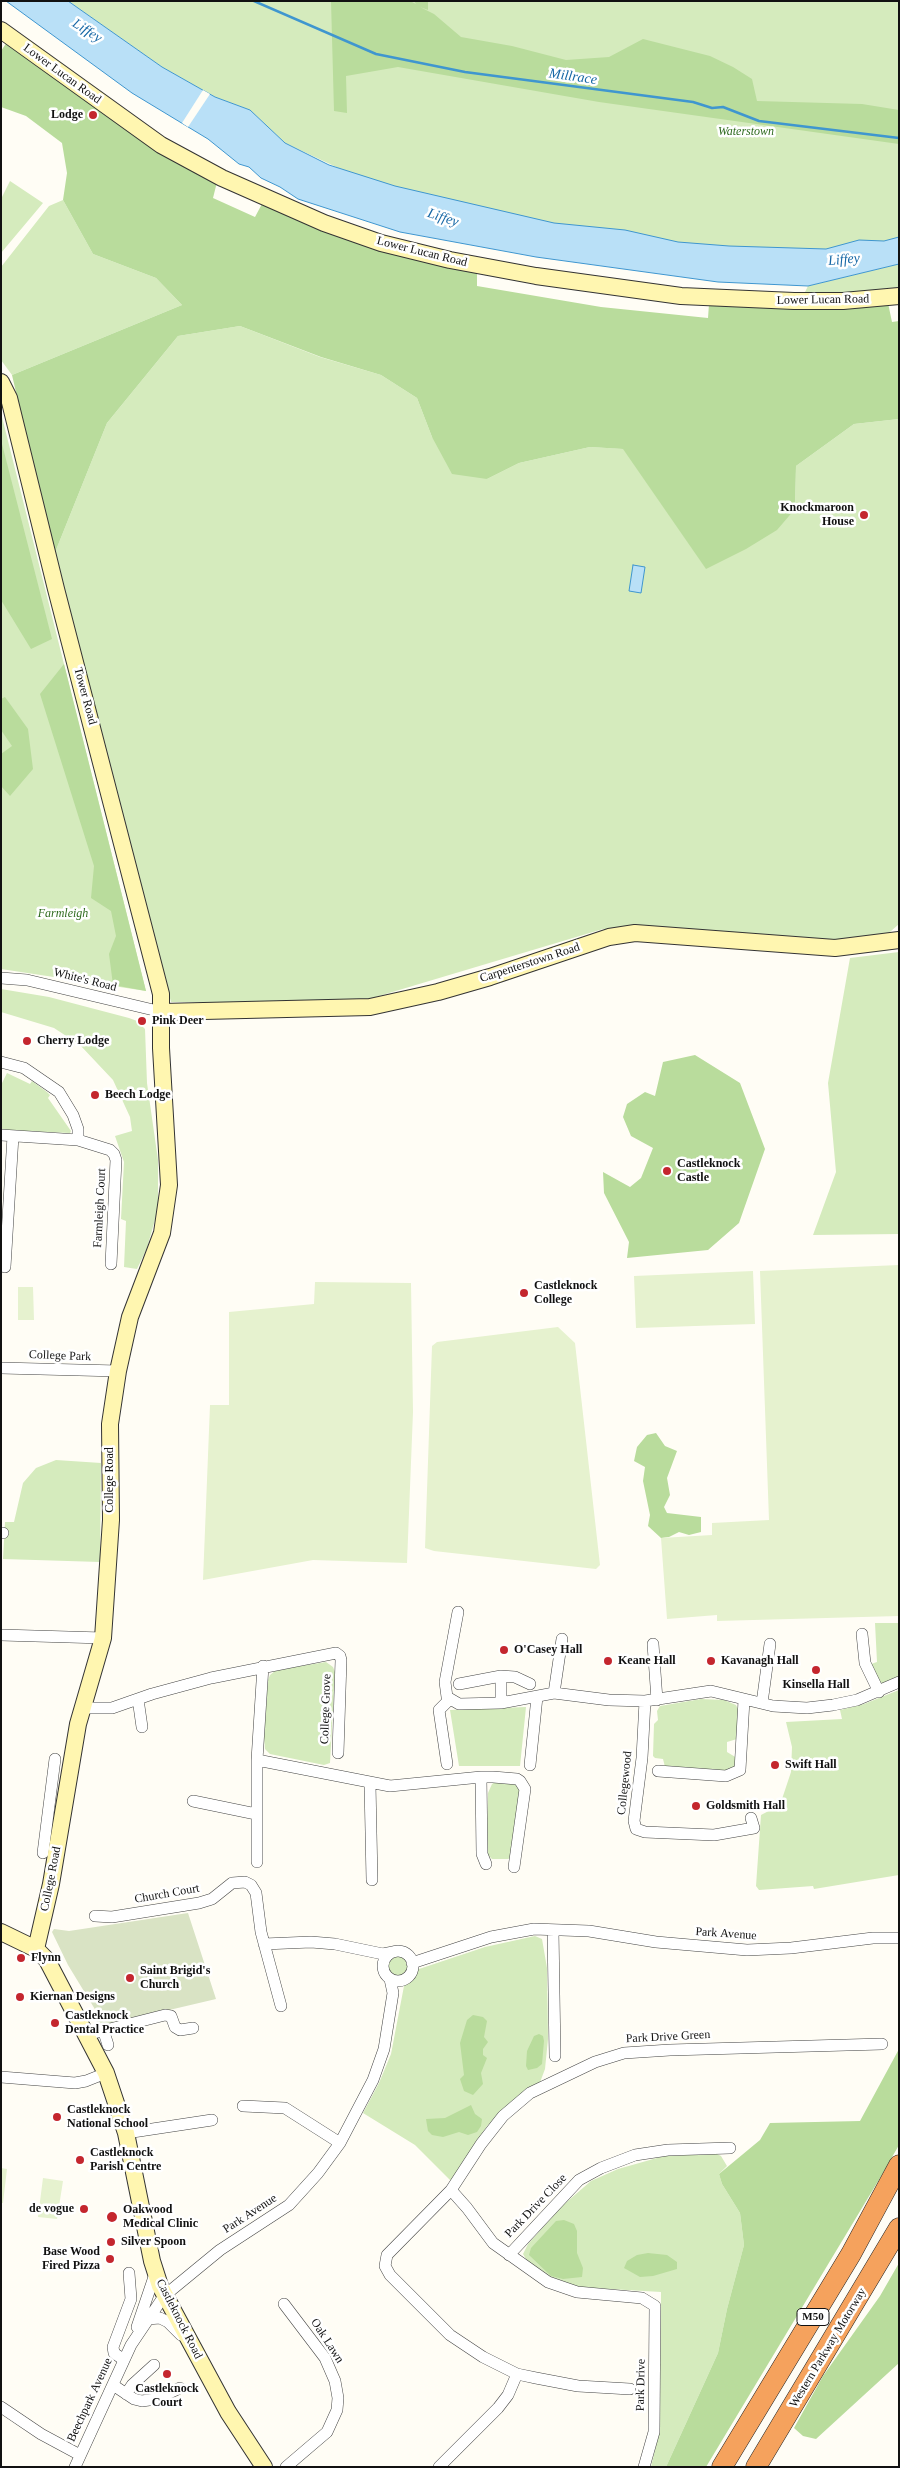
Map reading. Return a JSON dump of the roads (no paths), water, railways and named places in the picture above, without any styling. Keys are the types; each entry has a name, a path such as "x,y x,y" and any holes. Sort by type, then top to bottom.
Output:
{"highway":[{"name":"M50","path":"722,2467 851,2254 899,2165"},
{"name":"Western Parkway Motorway","path":"756,2467 899,2228"}],"street":[{"name":"Lower Lucan Road","path":"1,30 161,146 222,178 324,223 381,243 460,262 589,285 681,296 794,301 844,301 899,296"},
{"name":"Tower Road","path":"1,382 9,398 56,589 161,994 162,1012"},
{"name":"Carpenterstown Road","path":"162,1012 370,1007 438,992 490,977 609,936 635,933 835,948 899,940"},
{"name":"White's Road","path":"1,978 27,980 162,1012"},
{"name":"College Road","path":"36,1949 51,1884 55,1820 82,1708 98,1661 103,1638 111,1520 110,1424 118,1371 130,1317 156,1255 166,1212 169,1185 161,1048 162,1012"},
{"path":"1,1062 24,1068 58,1092 73,1115 78,1129 78,1140 7,1135 4,1267"},
{"name":"Farmleigh Court","path":"78,1140 110,1150 116,1160 111,1264"},
{"name":"College Park","path":"1,1368 118,1371"},
{"path":"458,1612 445,1682 446,1693 450,1699 459,1704 501,1703 554,1693 609,1700 645,1701 711,1691 744,1700 791,1708 833,1705 878,1692 899,1682"},
{"path":"862,1634 865,1663 878,1692"},
{"path":"1,1636 103,1638"},
{"path":"554,1693 562,1638"},
{"path":"653,1644 657,1700"},
{"path":"762,1703 770,1644"},
{"name":"College Grove","path":"82,1708 112,1708 138,1698 211,1678 263,1666 336,1653 340,1656 338,1753"},
{"path":"257,1862 257,1760 263,1666"},
{"path":"501,1676 501,1703"},
{"path":"459,1684 501,1676 514,1677 530,1684"},
{"path":"527,1760 537,1696"},
{"path":"138,1698 142,1727"},
{"path":"447,1764 439,1710 450,1699"},
{"path":"658,1771 726,1776 740,1770 744,1700"},
{"name":"Collegewood","path":"645,1701 634,1821 636,1829 644,1832 714,1835 754,1828 751,1818"},
{"path":"43,1853 55,1820 55,1759"},
{"path":"257,1760 370,1784 401,1786 481,1777 520,1780 525,1789 514,1867"},
{"path":"481,1777 482,1854 486,1864"},
{"path":"370,1784 372,1880"},
{"path":"193,1801 256,1814"},
{"name":"Church Court","path":"94,1916 112,1917 199,1903 212,1899 225,1887 238,1881 251,1885 256,1893 264,1944"},
{"path":"553,1930 555,2056"},
{"name":"Park Avenue","path":"412,1963 514,1931 589,1931 656,1942 747,1950 791,1948 873,1938 899,1938"},
{"name":"Castleknock Road","path":"1,1932 36,1949 47,1960 55,1972 106,2073 126,2133 155,2272 164,2296 228,2412 264,2467"},
{"path":"281,2006 264,1944 311,1942 383,1954 393,1952 403,1952 412,1963 412,1973 409,1977 400,1981 390,1979 383,1967 386,1958 393,1952"},
{"name":"Park Avenue","path":"164,2296 220,2250 289,2205 318,2173 340,2143 373,2080 385,2048 393,1992 390,1979"},
{"path":"86,2035 103,2029 164,2015 172,2016 174,2024 180,2030 193,2028"},
{"path":"103,2029 108,2045"},
{"name":"Park Drive Green","path":"517,2374 479,2354 453,2337 385,2268 387,2255 451,2190 480,2144 503,2116 530,2093 595,2062 624,2053 882,2044"},
{"path":"1,2077 75,2083 106,2073"},
{"path":"243,2106 285,2108 340,2143"},
{"path":"126,2133 212,2120"},
{"name":"Park Drive Close","path":"509,2255 579,2180 601,2168 635,2155 668,2150 730,2148"},
{"path":"451,2190 467,2208 488,2238 509,2255"},
{"name":"Park Drive","path":"509,2255 531,2272 566,2291 642,2298 652,2303 656,2311 654,2432 644,2467"},
{"path":"124,2360 114,2353 112,2347 131,2299 129,2272"},
{"name":"Beechpark Avenue","path":"75,2467 130,2346 154,2283 155,2272"},
{"name":"Beechpark Avenue","path":"130,2346 164,2296"},
{"name":"Oak Lawn","path":"284,2304 325,2358 336,2381 338,2398 337,2410 327,2432 286,2467"},
{"path":"147,2319 160,2318 168,2322 195,2351"},
{"path":"126,2394 132,2384 154,2365"},
{"path":"441,2466 498,2408 508,2395 517,2374 577,2386 630,2389"},
{"path":"113,2385 138,2400 149,2400 180,2388"},
{"path":"1,2407 41,2434 80,2455"}],"water":[{"name":"Liffey","path":"6,1 68,1 162,67 215,97 250,110 285,143 329,165 395,186 554,223 625,230 678,242 729,246 826,249 859,240 884,241 899,237 899,264 808,286 718,282 536,257 400,232 298,199 280,187 261,178 249,167 239,164 208,139 132,93"},
{"path":"633,565 645,567 641,593 629,591"}],"waterway":[{"name":"Millrace","path":"254,1 376,54 465,72 693,102 712,108 723,107 759,121 899,138"}],"place":[{"name":"Lodge","path":"93,115"},
{"name":"Knockmaroon House","path":"864,515"},
{"name":"Pink Deer","path":"142,1021"},
{"name":"Cherry Lodge","path":"27,1041"},
{"name":"Beech Lodge","path":"95,1095"},
{"name":"Castleknock Castle","path":"667,1171"},
{"name":"Castleknock College","path":"524,1293"},
{"name":"O'Casey Hall","path":"504,1650"},
{"name":"Keane Hall","path":"608,1661"},
{"name":"Kavanagh Hall","path":"711,1661"},
{"name":"Kinsella Hall","path":"816,1670"},
{"name":"Swift Hall","path":"775,1765"},
{"name":"Goldsmith Hall","path":"696,1806"},
{"name":"Flynn","path":"21,1958"},
{"name":"Saint Brigid's Church","path":"130,1978"},
{"name":"Kiernan Designs","path":"20,1997"},
{"name":"Castleknock Dental Practice","path":"55,2023"},
{"name":"Castleknock National School","path":"57,2117"},
{"name":"Castleknock Parish Centre","path":"80,2160"},
{"name":"de vogue","path":"84,2209"},
{"name":"Oakwood Medical Clinic","path":"112,2217"},
{"name":"Silver Spoon","path":"111,2242"},
{"name":"Base Wood Fired Pizza","path":"110,2259"},
{"name":"Castleknock Court","path":"167,2374"}],"park label":[{"name":"Waterstown","path":"746,132"},
{"name":"Farmleigh","path":"63,914"}]}
